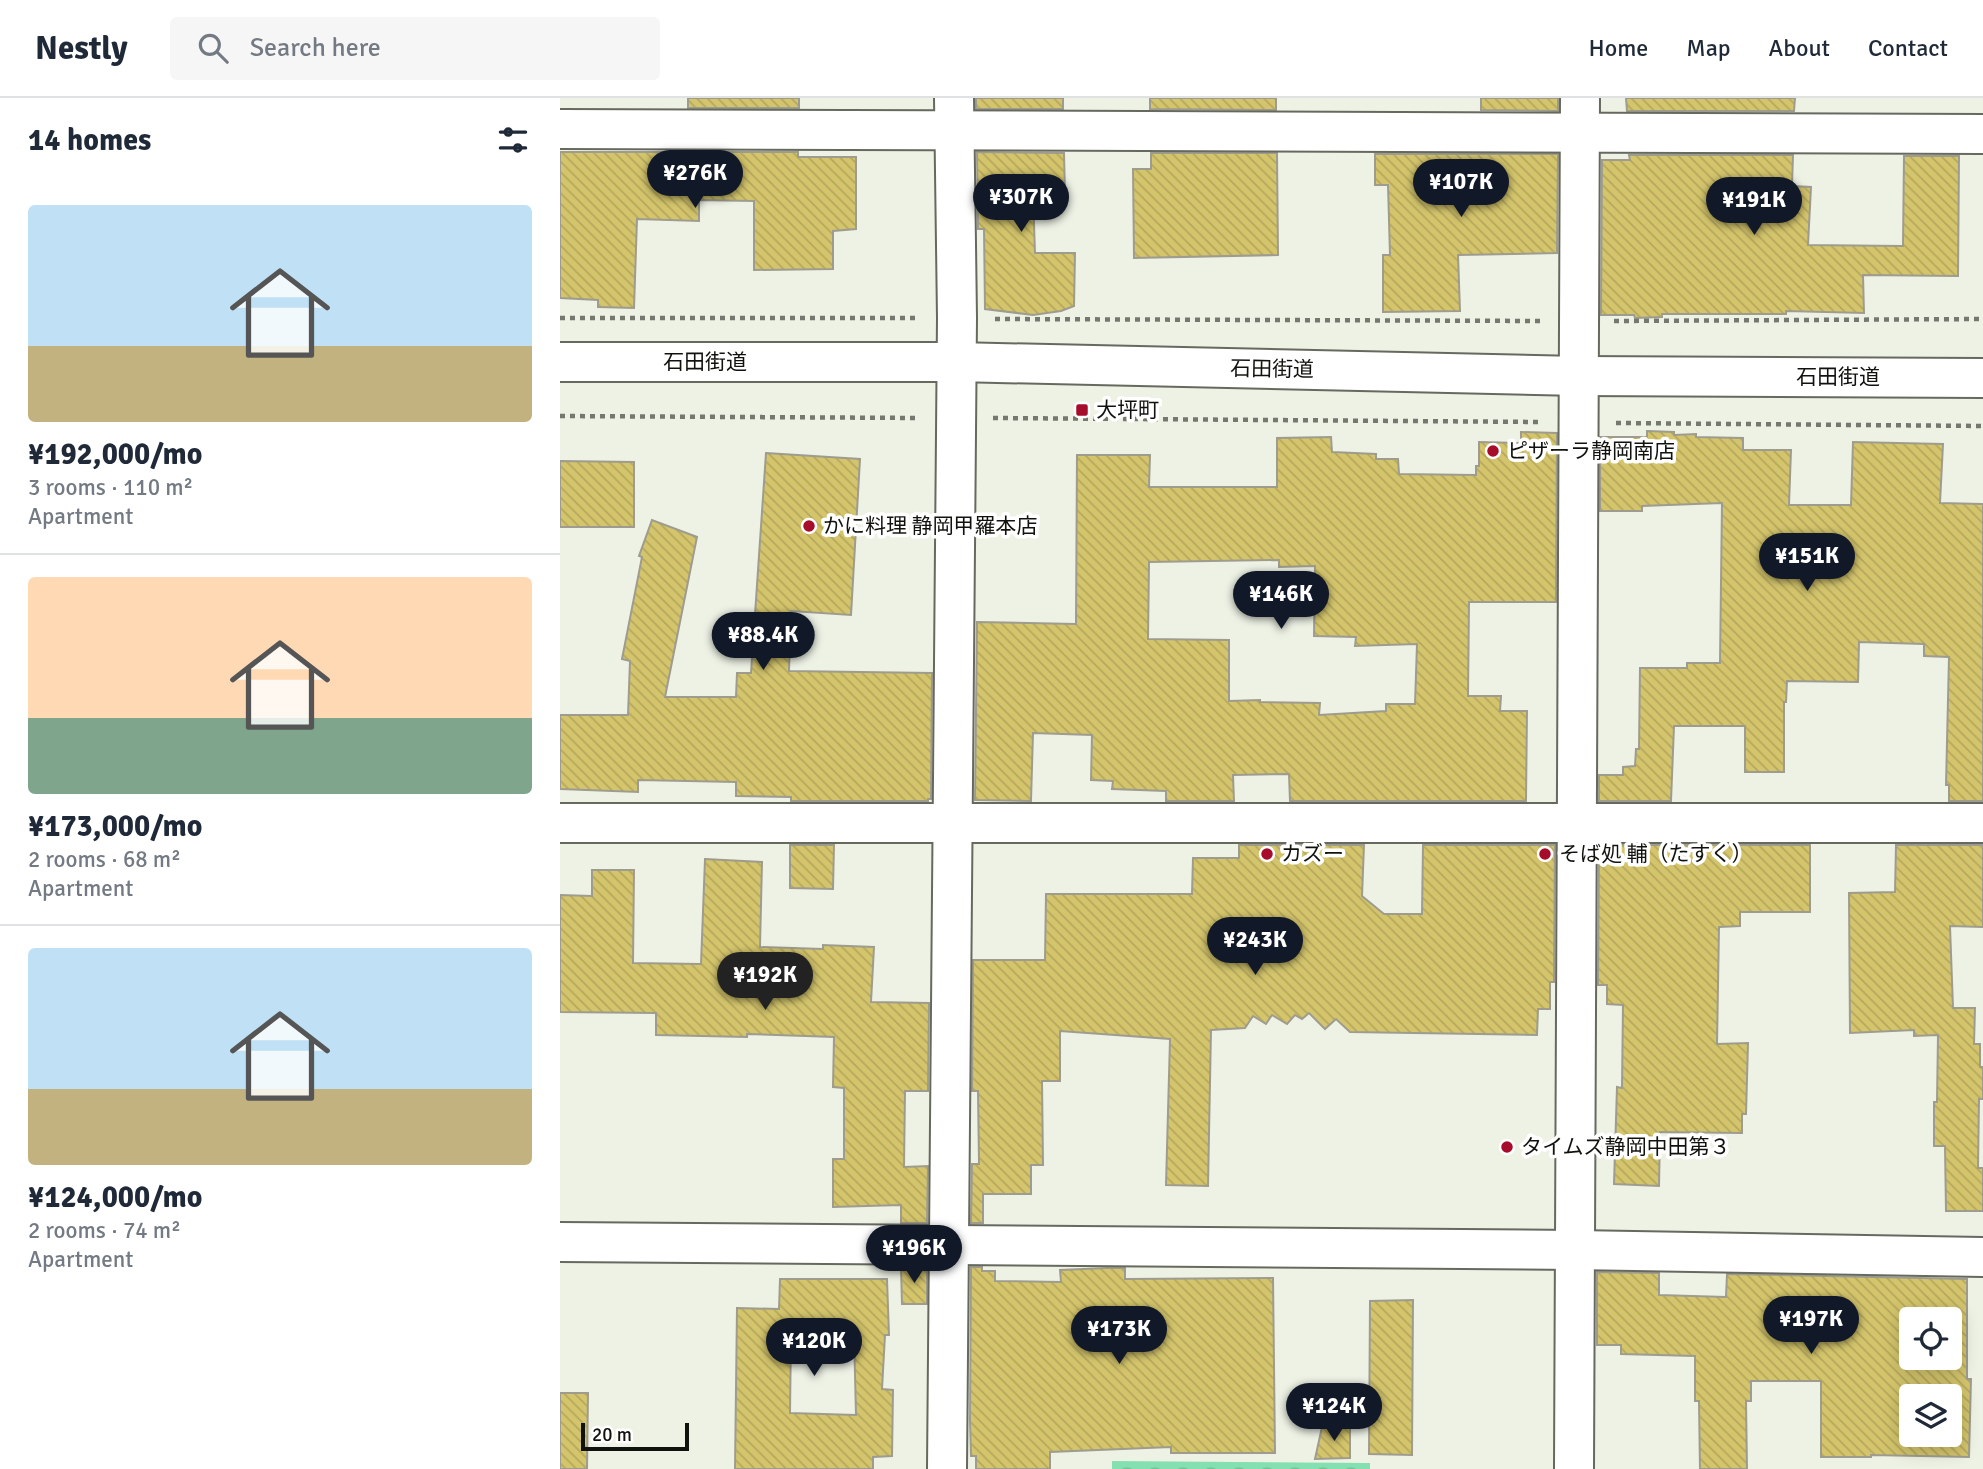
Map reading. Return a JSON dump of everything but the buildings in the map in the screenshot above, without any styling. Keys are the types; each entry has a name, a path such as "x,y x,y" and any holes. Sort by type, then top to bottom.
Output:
{"street":[{"path":"947,1469 957,318 953,114"},
{"path":"560,129 953,114 1580,115 1983,134"},
{"path":"1574,1469 1580,115"},
{"name":"石田街道","path":"560,362 956,362 1580,376 1983,379"},
{"path":"560,823 1983,823"},
{"path":"560,1242 1576,1250 1983,1257"}],"path":[{"path":"560,318 1580,321 1983,319"},
{"path":"560,416 1983,426"}],"water":[{"path":"1112,1461 1370,1463 1370,1469 1112,1469"}],"place":[{"name":"大坪町","path":"1082,410"},
{"name":"ピザーラ静岡南店","path":"1493,451"},
{"name":"かに料理 静岡甲羅本店","path":"809,526"},
{"name":"カズー","path":"1267,854"},
{"name":"そば処 輔（たすく）","path":"1545,854"},
{"name":"タイムズ静岡中田第３","path":"1507,1147"}]}
